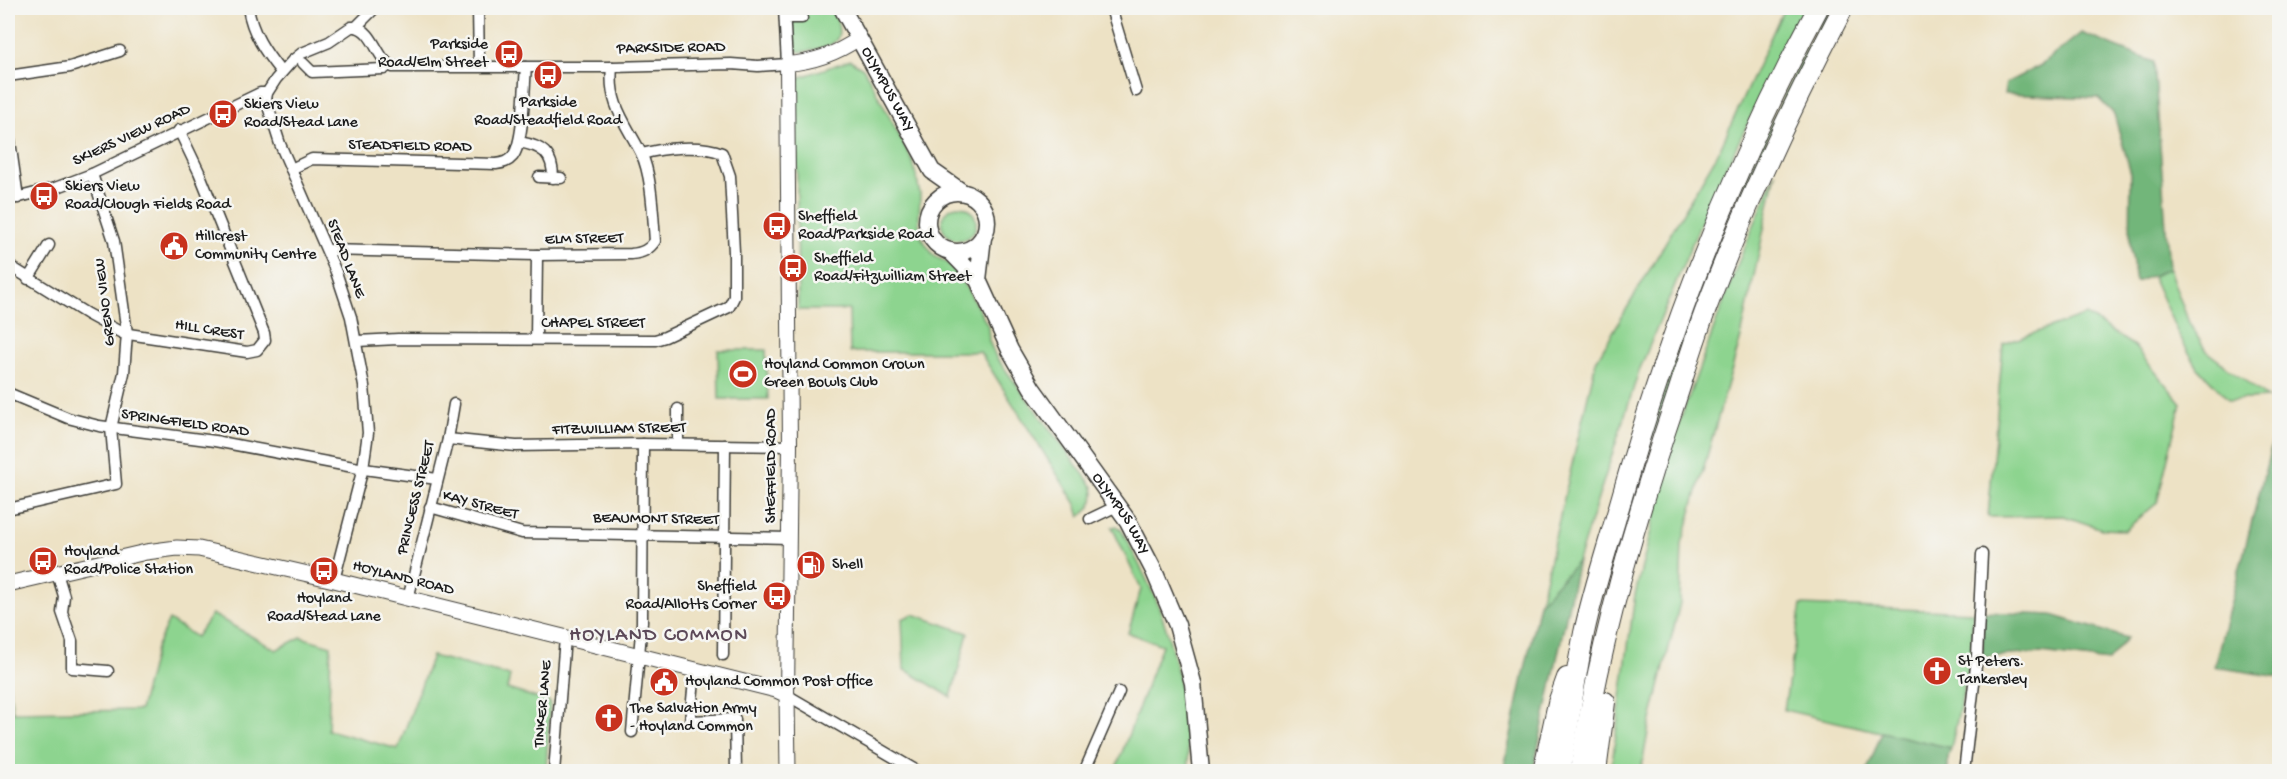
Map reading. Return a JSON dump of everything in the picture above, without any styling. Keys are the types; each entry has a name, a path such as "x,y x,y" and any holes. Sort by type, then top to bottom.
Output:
{"highway":[{"path":"1543,771 1558,703 1584,632 1646,416 1685,303 1719,217 1762,119 1818,8"},
{"path":"1580,771 1608,627 1650,475 1706,309 1743,216 1794,101 1843,8"},
{"path":"1596,771 1605,698 1608,627"},
{"path":"1560,771 1584,632"}],"main road":[{"name":"OLYMPUS WAY","path":"842,8 932,171 978,201 984,209 986,228 978,280"},
{"name":"OLYMPUS WAY","path":"932,171 928,231 940,247 950,251 978,280 1010,350 1032,388 1128,521 1154,572 1177,625 1187,657 1196,706 1201,771"},
{"path":"929,210 934,201 943,195 962,192"},
{"path":"950,251 960,252 969,249 983,237"},
{"name":"HOYLAND ROAD","path":"8,585 146,552 177,548 199,549 760,685 788,695"},
{"name":"SHEFFIELD ROAD","path":"788,695 788,771"}],"street":[{"path":"248,8 252,29 263,49 281,72"},
{"path":"267,93 281,72 302,53 356,27 375,8"},
{"path":"478,8 479,66"},
{"path":"1111,8 1136,91"},
{"name":"SHEFFIELD ROAD","path":"788,695 790,446 787,64 784,13 802,18"},
{"path":"356,27 367,33 389,65"},
{"name":"PARKSIDE ROAD","path":"303,63 312,72 384,69 389,65 393,67 612,67 731,64 758,66 805,63 829,56 858,39"},
{"path":"8,76 70,67 120,51"},
{"path":"526,67 519,142 531,144 546,153 557,178 539,177"},
{"name":"ELM STREET","path":"327,250 537,255 631,254 642,253 650,248 655,241 653,211 642,154 623,123 614,101 612,67"},
{"name":"SKIERS VIEW ROAD","path":"13,199 55,188 92,174 179,130 260,93 267,93"},
{"name":"STEAD LANE","path":"267,93 267,107 291,169 327,250 351,317 357,341 368,433 363,468 334,580"},
{"path":"8,127 13,199"},
{"name":"HILL CREST","path":"8,265 87,314 127,333 247,352 257,350 265,340 264,333 204,182 179,130"},
{"name":"STEADFIELD ROAD","path":"291,169 312,159 496,164 509,159 519,142"},
{"name":"CHAPEL STREET","path":"357,341 398,339 655,340 665,338 729,307 734,297 734,252 730,176 722,153 714,149 702,148 651,151 642,154"},
{"name":"GRENO VIEW","path":"8,509 116,484 111,428 124,373 127,333 114,241 92,174"},
{"path":"28,279 49,245"},
{"path":"536,339 537,255"},
{"name":"SPRINGFIELD ROAD","path":"8,393 68,417 111,428 216,441 437,479"},
{"name":"PRINCESS STREET","path":"408,599 448,440 454,404"},
{"path":"678,409 678,444"},
{"name":"FITZWILLIAM STREET","path":"448,440 516,446 678,444 790,446"},
{"path":"632,732 642,622 643,444"},
{"path":"723,655 726,445"},
{"path":"1090,519 1117,506"},
{"name":"KAY STREET","path":"430,507 522,533"},
{"name":"BEAUMONT STREET","path":"522,533 789,538"},
{"path":"1964,771 1977,657 1982,554"},
{"path":"57,573 64,596 62,612 72,641 72,668 108,671"},
{"name":"TINKER LANE","path":"554,770 565,638"},
{"path":"695,670 690,721 735,719 735,771"},
{"path":"1084,771 1119,692"},
{"path":"788,695 919,771"},
{"path":"554,770 567,771"}],"green space":[{"path":"789,8 832,8 837,20 838,37 828,46 800,52 795,49 792,35 789,35 795,14"},
{"path":"1784,8 1805,8 1712,196 1639,371 1578,561 1537,615 1596,361 1718,153"},
{"path":"1828,8 1832,8 1766,142 1708,280 1658,420 1615,563 1634,479 1698,297 1758,151"},
{"path":"2081,33 2154,62 2169,269 2136,282 2130,243 2131,173 2114,114 2098,98 2004,94 2006,83 2041,65"},
{"path":"850,60 863,68 913,162 920,194 921,237 934,256 946,262 961,278 988,326 989,341 996,357 1093,487 1092,504 1080,517 1076,504 980,352 850,352 849,310 798,310 796,88 798,78"},
{"path":"1776,172 1741,337 1682,544 1680,603 1648,732 1641,771 1611,771 1635,595 1674,437 1736,268"},
{"path":"959,206 971,211 976,223 971,235 959,240 947,235 942,223 947,211"},
{"path":"2169,269 2189,323 2206,351 2268,398 2229,400 2198,368 2179,336 2152,276"},
{"path":"2086,315 2134,346 2181,403 2157,503 2125,530 2102,529 2064,516 1988,517 2003,344"},
{"name":"Hoyland Common Crown Green Bowls Club","path":"718,350 766,350 768,399 719,399"},
{"path":"2279,417 2280,677 2214,667"},
{"path":"1117,526 1122,531 1147,580 1160,610 1172,649 1181,689 1189,771 1115,771 1162,645 1128,633 1141,589 1112,527"},
{"path":"1578,561 1533,771 1503,772 1539,603"},
{"path":"1801,605 1973,612 1971,656 1951,748 1784,710"},
{"path":"1984,612 2052,615 2127,638 2108,661 2041,653 1982,657"},
{"path":"212,614 276,650 301,637 331,646 328,730 398,749 432,656 510,676 507,689 550,702 546,771 8,771 8,679 13,712 140,710 156,648 169,620 196,637"},
{"path":"913,614 968,633 951,697 904,669 902,619"},
{"path":"1882,732 1951,748 1948,757 1948,771 1867,771"}],"place":[{"name":"Parkside Road/Elm Street","path":"509,54"},
{"name":"Parkside Road/Steadfield Road","path":"548,75"},
{"name":"Skiers View Road/Stead Lane","path":"223,114"},
{"name":"Skiers View Road/Clough Fields Road","path":"44,196"},
{"name":"Sheffield Road/Parkside Road","path":"777,226"},
{"name":"Hillcrest Community Centre","path":"174,246"},
{"name":"Sheffield Road/Fitzwilliam Street","path":"793,268"},
{"name":"Hoyland Common Crown Green Bowls Club","path":"743,374"},
{"name":"Hoyland Road/Police Station","path":"43,561"},
{"name":"Shell","path":"811,565"},
{"name":"Hoyland Road/Stead Lane","path":"324,571"},
{"name":"Sheffield Road/Allotts Corner","path":"777,596"},
{"name":"St Peters. Tankersley","path":"1937,671"},
{"name":"Hoyland Common Post Office","path":"664,682"},
{"name":"The Salvation Army - Hoyland Common","path":"609,718"}],"district":[{"name":"HOYLAND COMMON","path":"659,636"}]}
